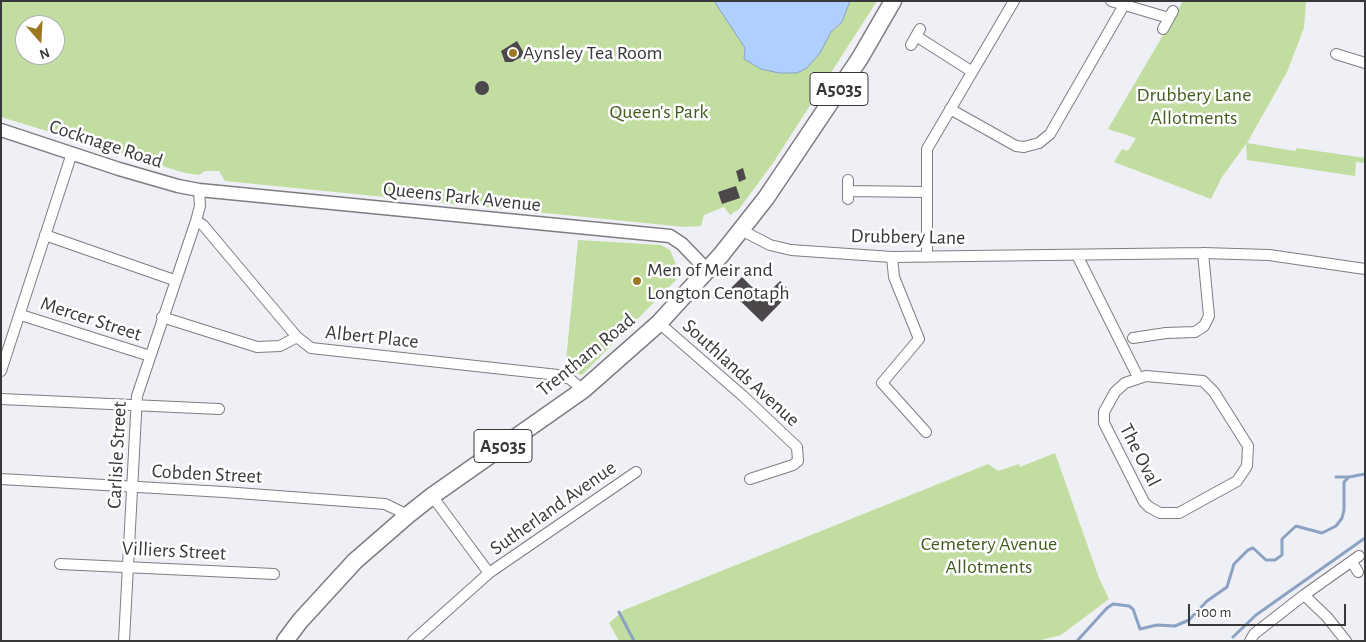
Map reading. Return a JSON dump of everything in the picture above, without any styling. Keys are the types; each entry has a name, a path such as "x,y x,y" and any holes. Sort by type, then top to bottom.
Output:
{"main road":[{"name":"Trentham Road","path":"285,641 300,621 356,561 408,515 432,496 583,390 658,323 742,230 782,175 844,82 893,1"}],"street":[{"path":"927,257 925,192 927,150 971,71 1014,1"},
{"path":"1111,1 1171,14 1163,28"},
{"path":"950,108 1016,146 1024,147 1039,144 1050,134 1124,5"},
{"path":"916,37 971,71"},
{"path":"1336,54 1365,63"},
{"name":"Cocknage Road","path":"1,130 178,186 200,190"},
{"path":"1,370 21,315 72,153"},
{"name":"Carlisle Street","path":"124,641 136,405 174,280 196,221 200,206 200,190"},
{"name":"Queens Park Avenue","path":"200,190 670,236 682,244 707,270"},
{"path":"848,190 925,192"},
{"path":"196,221 203,225 297,337"},
{"name":"Drubbery Lane","path":"742,230 770,245 791,250 892,257 1203,253 1269,255 1365,268"},
{"path":"45,235 174,280"},
{"path":"1132,338 1149,339 1195,332 1207,321 1210,316 1203,253"},
{"path":"1077,255 1138,377"},
{"path":"892,257 894,277 919,339 882,383 926,432"},
{"name":"Mercer Street","path":"21,315 150,356"},
{"name":"Albert Place","path":"162,317 258,347 280,346 297,337 311,348 558,374 570,379 583,390"},
{"name":"Southlands Avenue","path":"658,323 743,396 797,447 798,462 750,479"},
{"name":"The Oval","path":"1138,377 1195,378 1209,386 1248,446 1247,466 1237,482 1179,513 1160,513 1149,507 1106,430 1104,418 1108,402 1115,392 1125,383 1138,377"},
{"path":"1,398 219,409"},
{"name":"Sutherland Avenue","path":"413,641 489,573 636,472"},
{"name":"Cobden Street","path":"1,479 385,504 408,515"},
{"name":"Sutherland Avenue","path":"432,496 489,573"},
{"path":"73,564 74,553"},
{"path":"1250,641 1254,634 1304,595 1355,559 1358,572"},
{"name":"Villiers Street","path":"60,564 274,574"},
{"path":"1304,595 1328,617 1346,641"}],"green space":[{"name":"Queen's Park","path":"1,1 877,1 773,163 739,209 730,215 724,207 704,215 701,226 685,227 225,181 219,171 205,171 199,175 185,173 1,117"},
{"name":"Drubbery Lane Allotments","path":"1183,1 1306,1 1304,28 1287,72 1247,143 1295,151 1297,148 1365,158 1365,163 1356,162 1355,176 1247,160 1246,144 1222,177 1211,199 1114,162 1122,149 1128,151 1136,138 1108,129"},
{"path":"578,240 661,245 670,250 678,269 676,280 582,375 565,370"},
{"name":"Cemetery Avenue Allotments","path":"1055,453 1099,578 1109,599 1061,635 1037,641 619,641 609,623 624,610 988,464 998,471 1019,464 1020,467"}],"water":[{"path":"714,1 850,1 842,22 831,32 820,53 807,68 797,73 779,73 761,69 744,59 745,48"}],"building":[{"name":"Aynsley Tea Room","path":"517,41 525,55 512,62 505,62 501,51"},
{"path":"482,81 487,83 489,88 487,93 482,95 477,93 475,88 477,83"},
{"path":"743,168 746,179 739,182 736,171"},
{"path":"736,186 740,198 722,204 718,192"},
{"path":"742,277 763,298 780,281 791,292 762,322 729,290"}],"waterway":[{"path":"1077,641 1107,608 1113,604 1129,606 1133,609 1140,629 1157,625 1175,626 1189,620 1207,601 1227,587 1234,564 1248,550 1253,548 1266,560 1275,560 1282,555 1282,539 1296,526 1322,533 1336,526 1342,518 1344,510 1344,482 1349,477 1365,474"},
{"path":"1336,477 1348,477"},
{"path":"1233,637 1256,615 1365,538"},
{"path":"619,612 634,641"}],"place":[{"name":"Aynsley Tea Room","path":"513,53"},
{"name":"Men of Meir and Longton Cenotaph","path":"637,281"}]}
